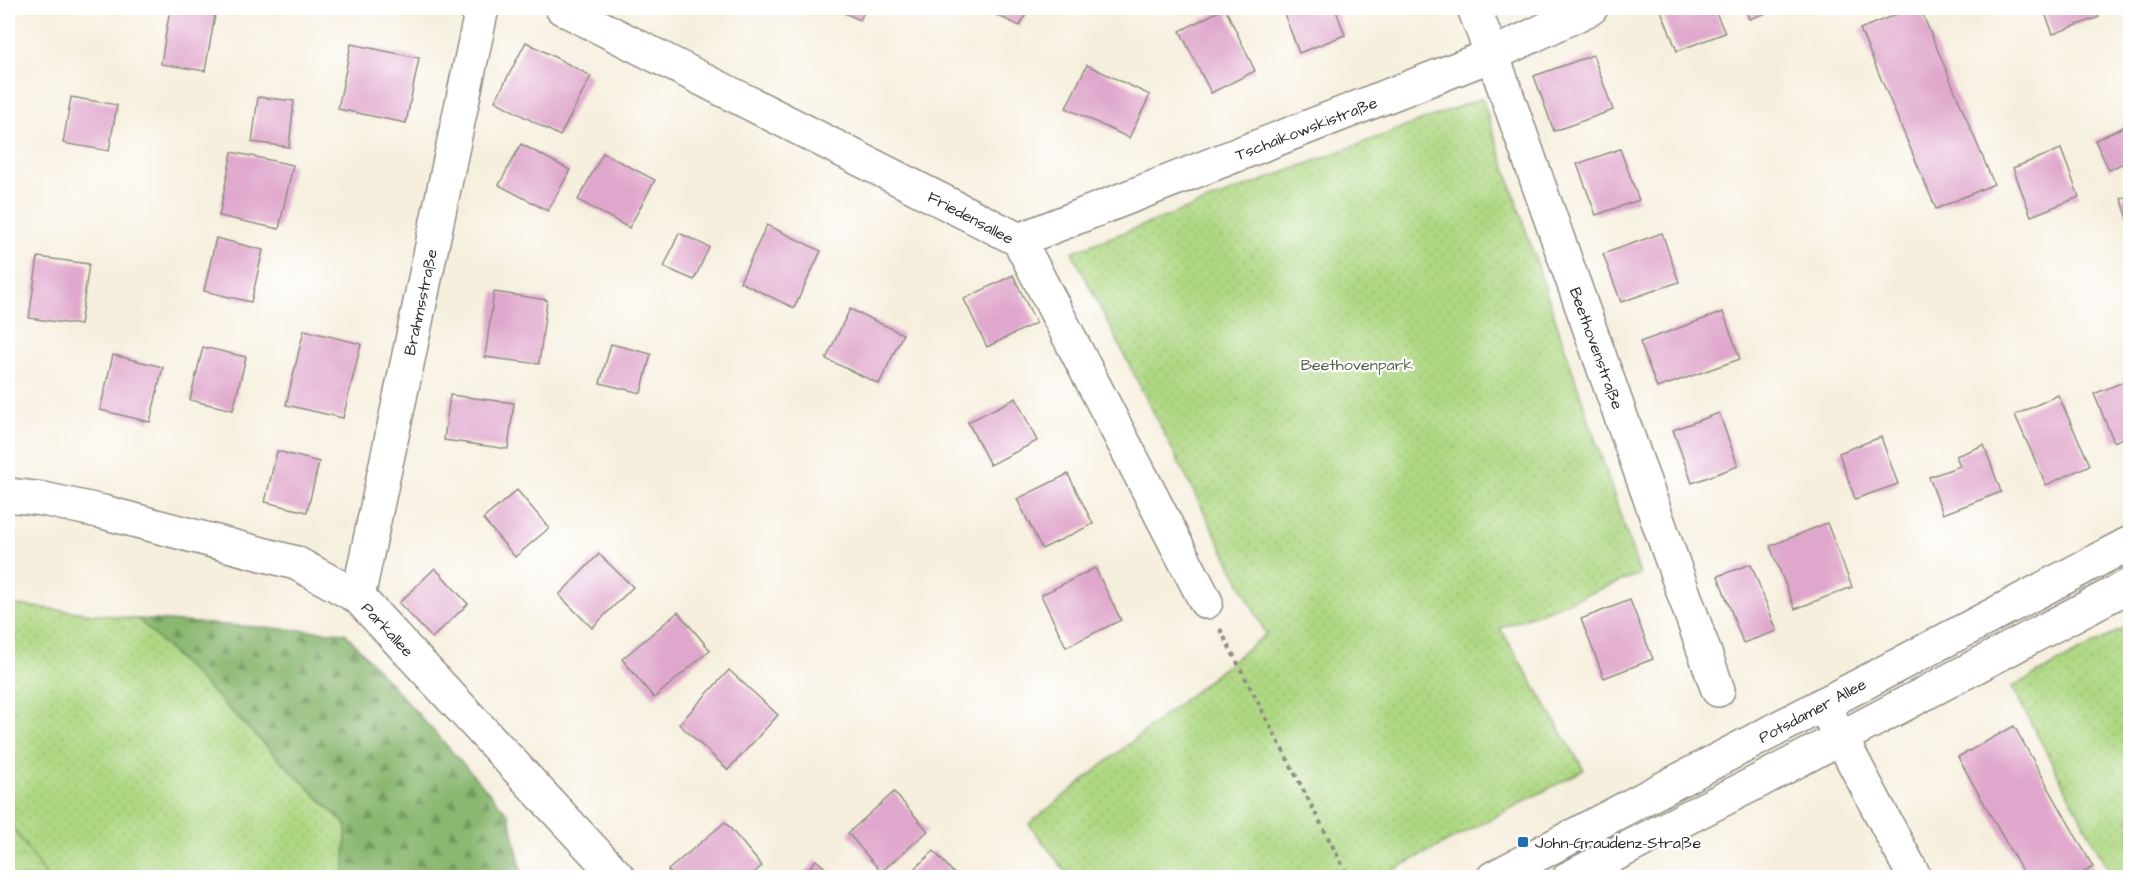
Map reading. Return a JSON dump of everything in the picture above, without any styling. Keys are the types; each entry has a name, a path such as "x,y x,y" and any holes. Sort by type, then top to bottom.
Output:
{"street":[{"name":"Brahmsstraße","path":"358,597 482,8"},
{"name":"Friedensallee","path":"562,8 1019,240 1206,602"},
{"name":"Beethovenstraße","path":"1474,8 1718,690"},
{"name":"Tschaikowskistraße","path":"1019,240 1492,55 1591,8"},
{"name":"Parkallee","path":"8,495 43,499 103,512 296,562 358,597 619,878"},
{"name":"Potsdamer Allee","path":"1492,878 2130,543"},
{"path":"1569,878 2130,585"},
{"path":"1823,704 1915,878"}],"path":[{"path":"1206,602 1349,878"}],"green space":[{"name":"Beethovenpark","path":"1482,98 1640,574 1500,628 1584,770 1380,877 1070,877 1029,824 1266,634 1072,252"},
{"path":"8,604 138,619 347,826 344,877 47,877 8,821"},
{"path":"138,619 345,633 509,815 523,877 344,877 347,826"},
{"path":"2130,625 2130,870 2117,877 2112,877 2012,687"},
{"path":"8,821 47,877 8,877"}],"building":[{"path":"170,8 215,15 205,71 161,64"},
{"path":"833,8 866,8 860,20"},
{"path":"981,8 1029,8 1020,26"},
{"path":"1225,8 1255,71 1211,93 1180,31"},
{"path":"1282,8 1335,8 1345,35 1299,53"},
{"path":"1660,8 1714,8 1725,33 1677,51"},
{"path":"1745,8 1781,8 1749,19"},
{"path":"1912,8 1920,8 1994,184 1936,209 1860,29"},
{"path":"2043,8 2095,8 2099,17 2053,34"},
{"path":"526,42 591,76 560,136 495,101"},
{"path":"351,44 419,58 406,123 338,109"},
{"path":"1593,55 1613,110 1554,131 1534,76"},
{"path":"1087,65 1150,95 1129,138 1066,108"},
{"path":"71,97 117,105 109,151 63,143"},
{"path":"258,97 294,101 289,147 252,142"},
{"path":"2130,124 2130,160 2109,170 2095,140"},
{"path":"521,144 570,170 548,211 499,185"},
{"path":"1620,149 1639,200 1596,215 1577,164"},
{"path":"2061,149 2079,197 2031,216 2013,168"},
{"path":"232,152 293,165 279,229 219,216"},
{"path":"603,153 655,180 629,228 578,200"},
{"path":"2130,195 2130,223 2121,199"},
{"path":"767,225 821,251 794,308 740,282"},
{"path":"679,233 709,247 694,280 664,267"},
{"path":"1662,233 1679,282 1621,302 1603,254"},
{"path":"216,238 263,250 251,302 204,291"},
{"path":"38,257 89,264 80,325 29,318"},
{"path":"1013,275 1036,323 987,347 964,299"},
{"path":"494,292 547,300 539,364 485,357"},
{"path":"850,309 903,334 879,384 826,359"},
{"path":"1723,312 1740,359 1657,388 1640,342"},
{"path":"304,330 361,344 343,418 286,405"},
{"path":"611,344 651,354 641,393 600,383"},
{"path":"203,347 246,357 233,410 190,400"},
{"path":"113,355 163,367 150,422 100,410"},
{"path":"2130,379 2130,435 2114,442 2094,394"},
{"path":"450,395 514,403 508,449 444,440"},
{"path":"2058,395 2090,465 2046,485 2015,415"},
{"path":"1016,398 1037,441 990,465 968,422"},
{"path":"1719,413 1738,466 1692,483 1673,430"},
{"path":"1881,437 1898,484 1855,499 1839,453"},
{"path":"1984,445 2001,492 1943,514 1929,477 1960,466 1956,456"},
{"path":"277,451 319,462 307,512 265,502"},
{"path":"1068,474 1093,524 1042,549 1017,499"},
{"path":"517,490 549,528 515,557 483,519"},
{"path":"1827,523 1852,587 1795,609 1770,546"},
{"path":"599,554 633,587 592,628 559,595"},
{"path":"1751,564 1777,631 1743,643 1718,576"},
{"path":"435,568 468,604 432,638 399,603"},
{"path":"1095,568 1121,620 1066,647 1041,595"},
{"path":"1630,600 1653,659 1604,678 1581,619"},
{"path":"678,612 710,650 654,698 622,659"},
{"path":"729,670 778,715 728,770 679,724"},
{"path":"2014,726 2093,867 2074,878 2026,878 1958,757"},
{"path":"894,792 928,831 881,872 848,833"},
{"path":"725,822 762,866 748,878 674,878 668,870"},
{"path":"934,851 958,878 904,878"},
{"path":"816,860 837,878 801,878"}],"place":[{"name":"John-Graudenz-Straße","path":"1523,842"}]}
